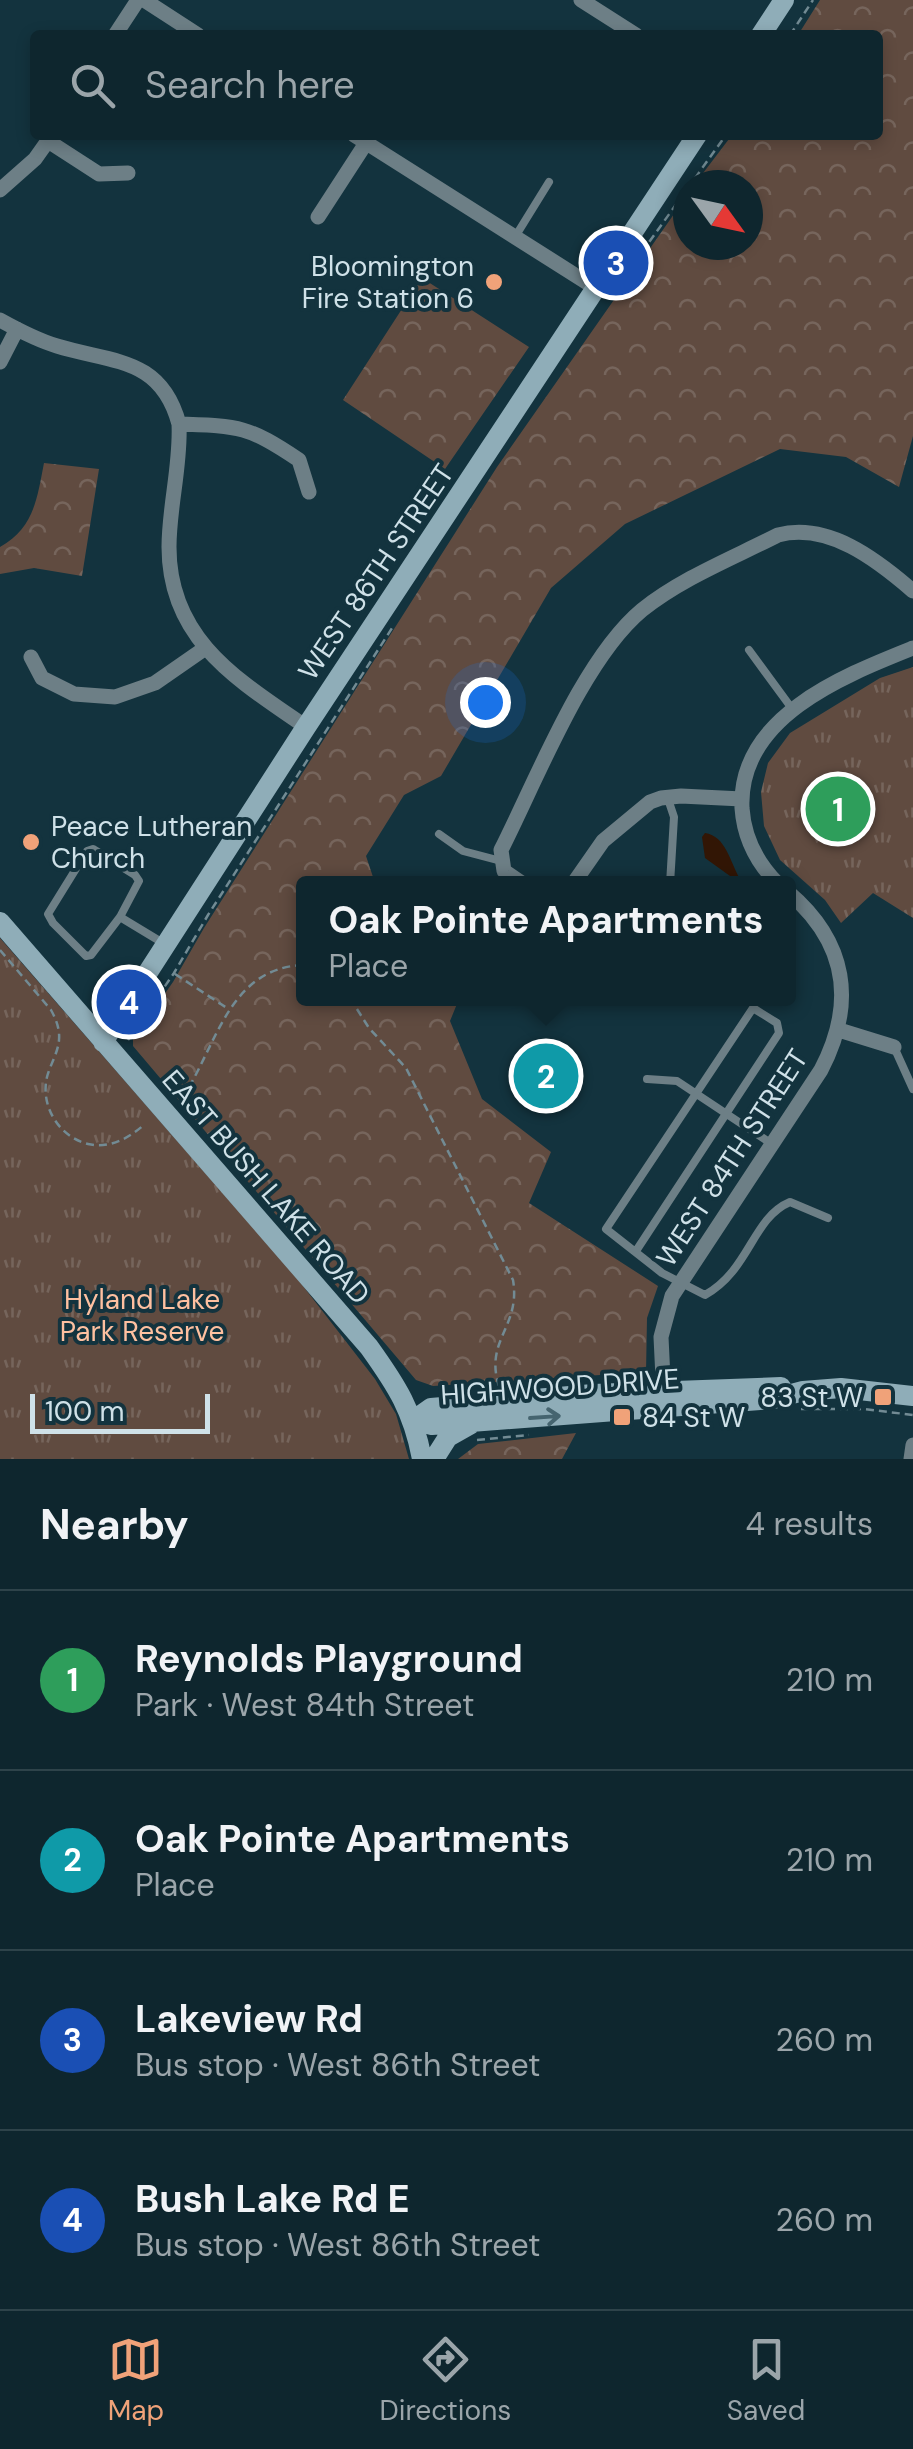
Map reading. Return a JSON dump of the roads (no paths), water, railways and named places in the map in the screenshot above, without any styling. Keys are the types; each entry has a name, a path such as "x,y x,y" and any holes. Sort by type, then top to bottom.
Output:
{"street":[{"path":"119,30 141,0 190,30"},
{"path":"581,0 628,30"},
{"path":"764,30 784,0"},
{"path":"0,190 18,176 48,140"},
{"path":"53,140 98,174 128,173"},
{"path":"318,217 359,140"},
{"path":"362,140 515,237 607,288"},
{"name":"WEST 86TH STREET","path":"103,1042 306,728 607,288 694,140"},
{"path":"0,320 53,345 134,366 151,375 174,406 179,424 169,550 179,604 204,649 227,672 306,728"},
{"path":"0,362 17,330"},
{"path":"179,424 234,426 256,432 300,460 309,492"},
{"path":"512,876 500,861 501,850 600,658 640,612 668,591 778,535 795,531 824,534 845,544 913,590"},
{"path":"770,876 751,848 745,828 742,798 753,755 775,724 793,710 830,686 913,648"},
{"path":"31,657 42,678 74,694 116,697 156,683 204,649"},
{"path":"579,876 602,842 650,802 668,797 742,798"},
{"name":"WEST 84TH STREET","path":"664,1399 661,1337 665,1316 680,1282 821,1070 839,1030 843,1000 834,952 824,930 796,899"},
{"name":"EAST BUSH LAKE ROAD","path":"0,922 369,1347 404,1397 414,1420 422,1459"},
{"path":"839,1030 894,1048"},
{"name":"HIGHWOOD DRIVE","path":"414,1420 432,1425 478,1422 772,1386 913,1396"},
{"name":"HIGHWOOD DRIVE","path":"414,1420 430,1408 664,1399"},
{"path":"434,1459 448,1437 478,1422"},
{"path":"910,1459 913,1445"}],"lane":[{"path":"515,237 548,182"},
{"path":"749,650 793,710"},
{"path":"668,797 674,817 670,876"},
{"path":"440,834 463,852 500,861"},
{"path":"94,850 138,878 120,917 91,955 86,956 50,919 48,914 88,851 94,850"},
{"path":"120,917 166,945"},
{"path":"636,1251 779,1033 777,1023 754,1008 606,1229 662,1273 706,1295 724,1285 749,1252 772,1210 790,1202 828,1218"},
{"path":"894,1048 913,1089"},
{"path":"647,1079 677,1081 772,1144"}],"place":[{"name":"Lakeview Rd","path":"616,263"},
{"name":"Bloomington Fire Station 6","path":"494,282"},
{"name":"Reynolds Playground","path":"838,809"},
{"name":"Peace Lutheran Church","path":"31,842"},
{"name":"Bush Lake Rd E","path":"129,1002"},
{"name":"Oak Pointe Apartments","path":"546,1076"},
{"name":"83 St W","path":"883,1397"},
{"name":"84 St W","path":"622,1417"}],"park label":[{"name":"Hyland Lake Park Reserve","path":"142,1315"}]}
